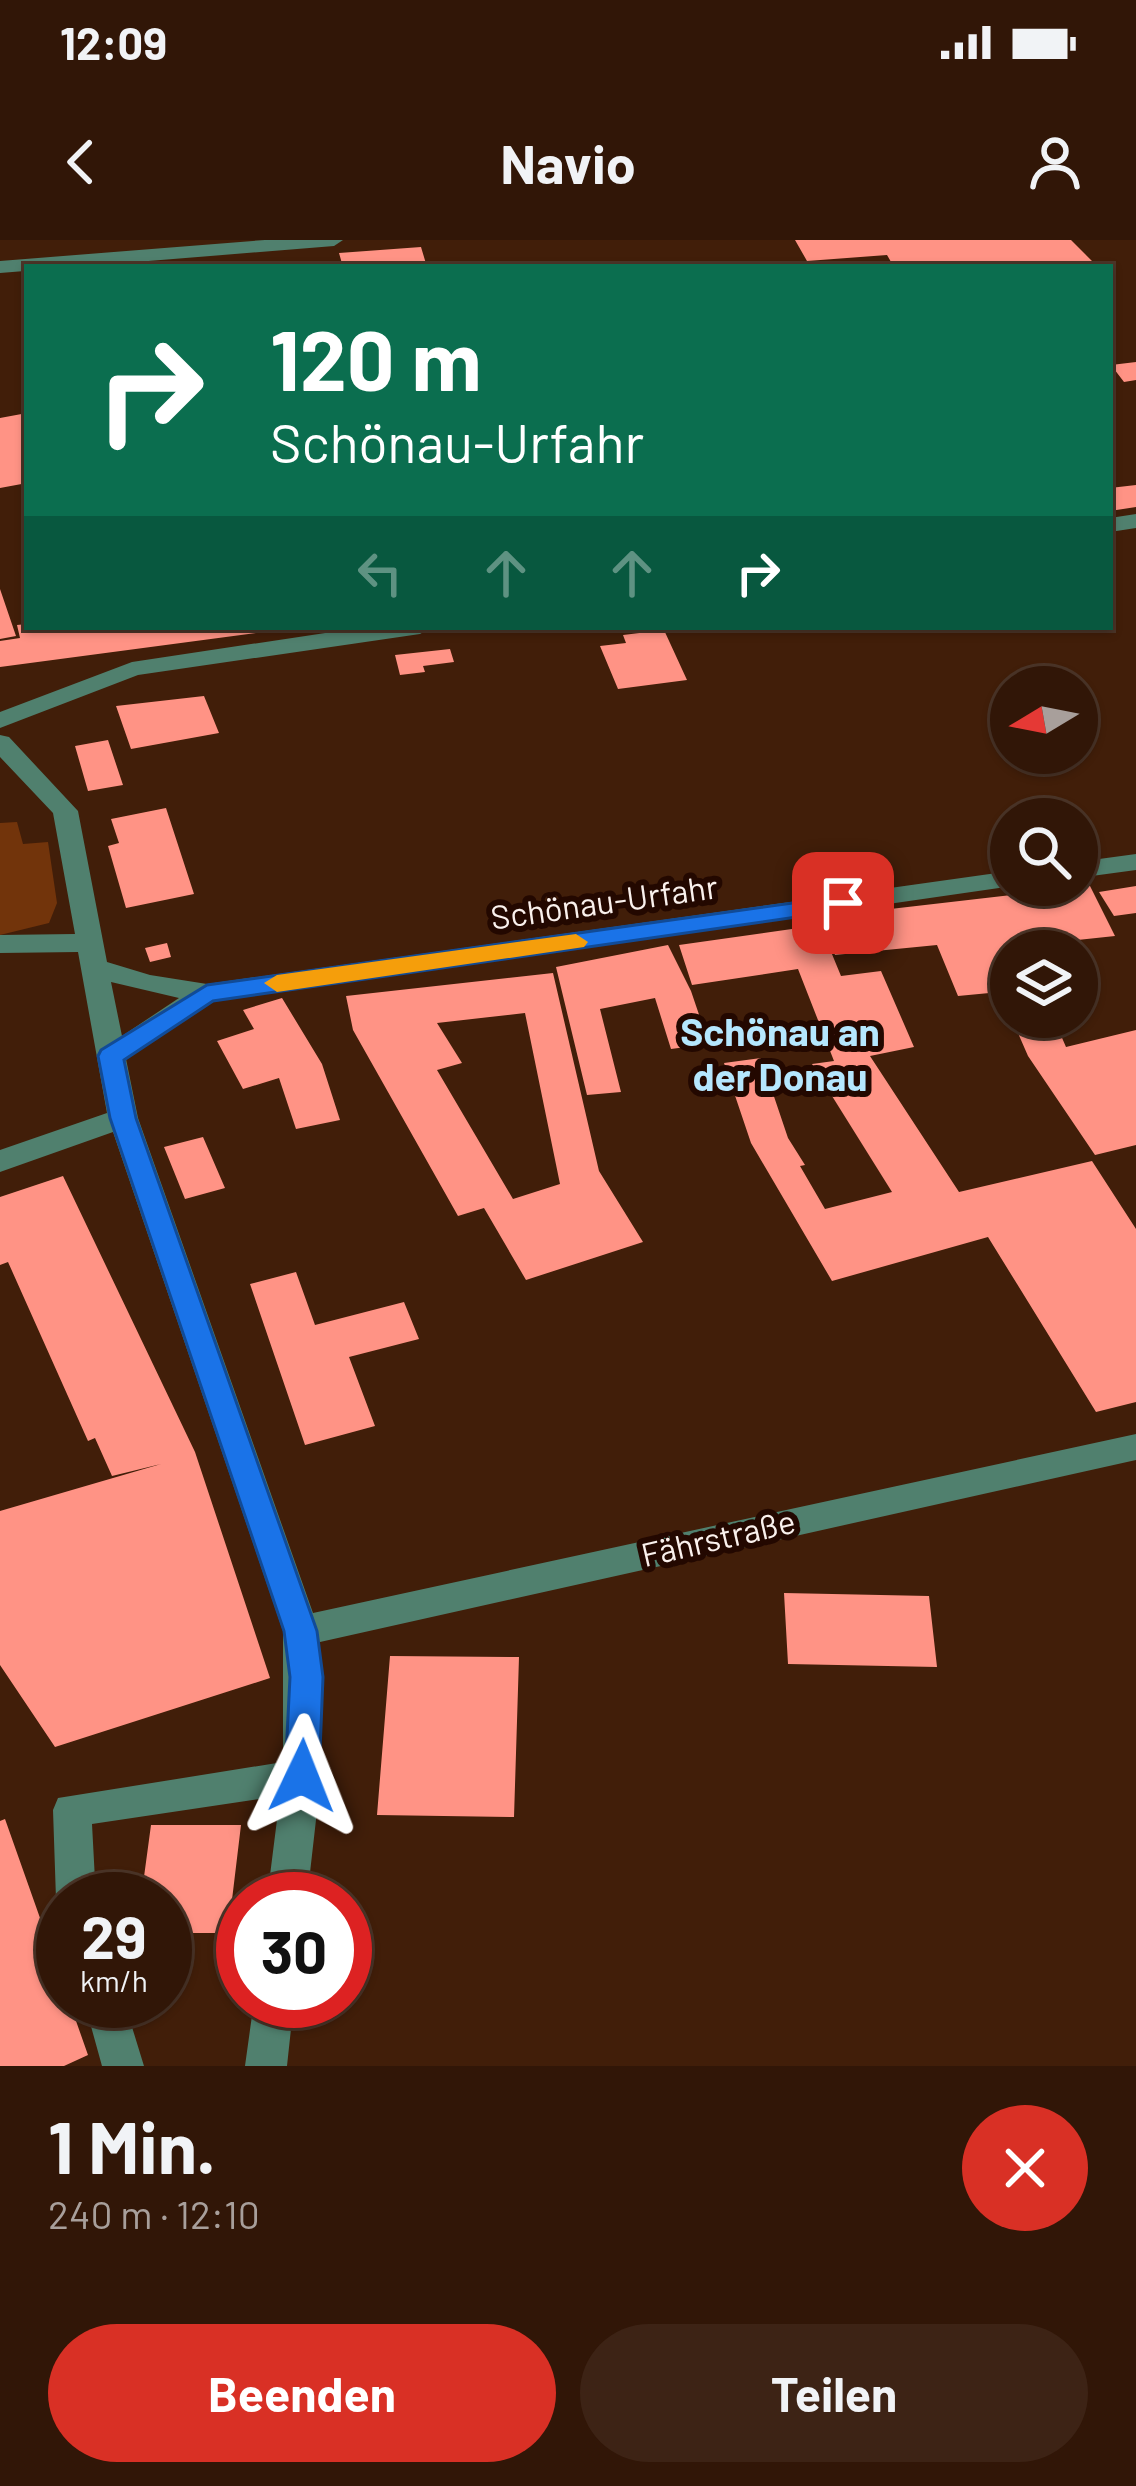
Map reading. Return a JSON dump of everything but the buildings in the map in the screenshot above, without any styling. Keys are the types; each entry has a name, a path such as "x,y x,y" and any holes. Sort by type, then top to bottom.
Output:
{"street":[{"path":"37,264 334,240"},
{"path":"0,721 132,669 396,630"},
{"path":"0,742 65,811 123,1118 301,1631 306,1677 302,1776 290,1872"},
{"path":"1098,867 1136,862"},
{"name":"Schönau-Urfahr","path":"0,944 92,955 148,984 207,993 990,882"},
{"name":"Schönau-Urfahr","path":"111,1056 207,993"},
{"path":"0,1161 123,1118"},
{"name":"Fährstraße","path":"301,1631 771,1524 1136,1448"},
{"path":"74,1872 71,1810 302,1776"},
{"path":"112,2028 124,2066"},
{"path":"266,2066 271,2028"}],"shaded area":[{"path":"17,822 23,844 48,842 57,903 49,923 0,935 0,823"}],"slow traffic":[{"path":"277,983 576,942"}],"district":[{"name":"Schönau an der Donau","path":"780,1052"}],"route":[{"path":"302,1776 306,1677 301,1631 123,1118 111,1056 207,993 843,903"}]}
